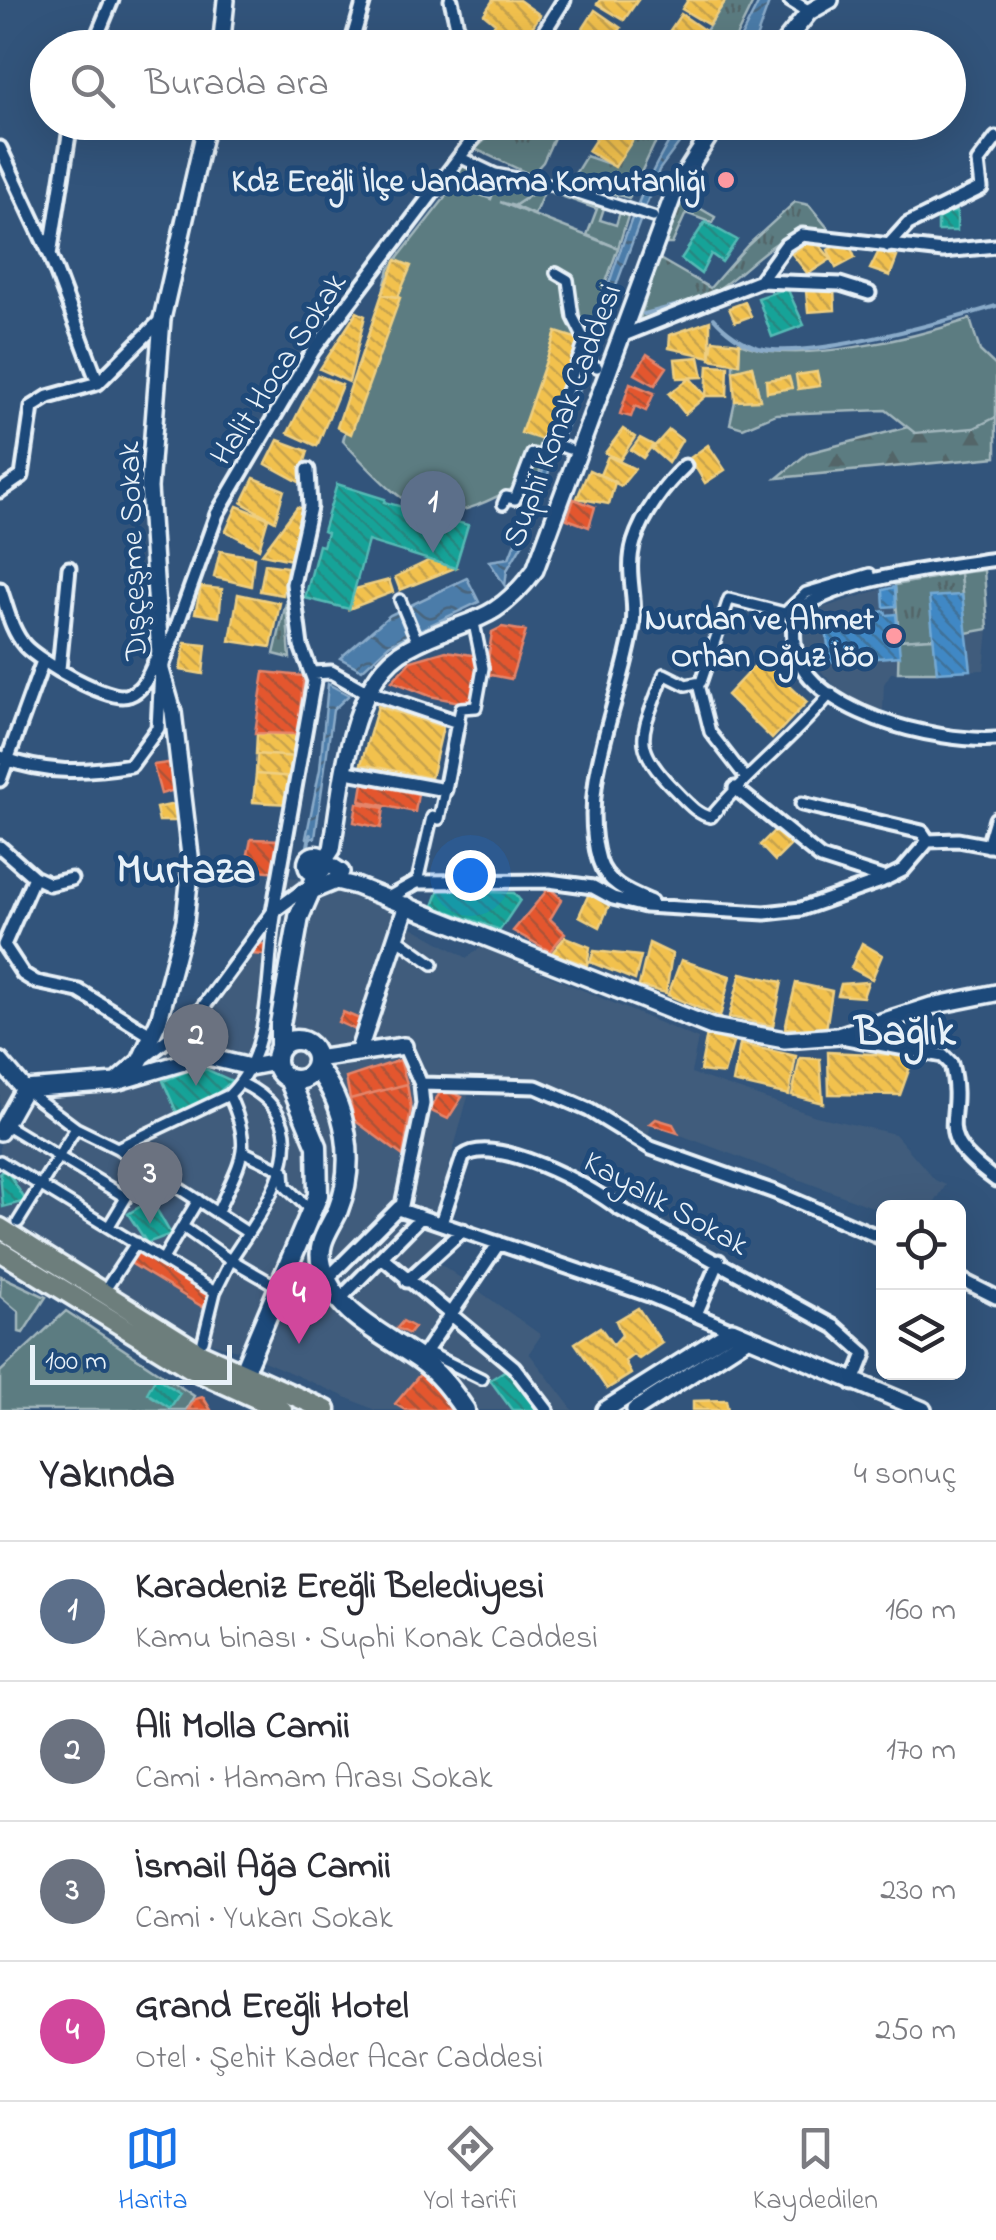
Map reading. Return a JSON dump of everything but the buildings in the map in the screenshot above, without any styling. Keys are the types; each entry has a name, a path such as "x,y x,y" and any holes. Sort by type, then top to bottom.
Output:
{"main road":[{"name":"Suphi Konak Caddesi","path":"278,1054 298,918 319,873"},
{"path":"285,1006 312,1060 304,1112"},
{"path":"243,1373 314,1212 320,1169 304,1112 278,1054 296,1040 327,1081 345,1128 348,1163 338,1210 320,1250 327,1279 370,1329 422,1355 465,1410"},
{"path":"289,1079 312,1060"},
{"path":"9,1225 201,1354 326,1410"},
{"path":"0,1251 192,1368 282,1410"}],"street":[{"path":"100,30 112,0"},
{"path":"223,30 226,0"},
{"path":"355,30 364,0"},
{"path":"451,0 458,30"},
{"path":"545,30 564,0"},
{"path":"790,0 809,12"},
{"path":"794,30 809,12 830,0"},
{"path":"888,246 908,224 981,188 978,162 996,138"},
{"path":"50,255 67,140"},
{"name":"Dışçeşme Sokak","path":"116,1082 140,1061 152,1036 173,978 186,921 191,864 178,748 161,670 149,488 162,319 203,140"},
{"name":"Halit Hoca Sokak","path":"4,758 53,772 92,772 131,764 158,728 161,670 217,514 313,350 473,140"},
{"name":"Suphi Konak Caddesi","path":"319,873 336,831 356,718 368,691 394,657 409,646 474,623 509,603 535,570 676,188 707,140"},
{"path":"0,148 50,255 98,383"},
{"path":"460,157 506,178 628,207 654,217"},
{"path":"760,280 786,245 802,235 944,251 996,246"},
{"path":"504,504 506,497 515,499 532,454 542,458 578,359 583,334 573,317 568,280 556,274"},
{"path":"624,336 760,280 840,284 869,293"},
{"path":"0,491 22,476 32,407 48,397 98,383 162,319"},
{"path":"578,359 597,367"},
{"path":"549,442 569,450"},
{"path":"664,907 614,884 604,873 595,840 595,818 612,698 634,621 628,568 649,510 685,466"},
{"path":"117,1148 229,1095 241,1083 252,1060 313,673 300,646 292,584 310,508 308,470"},
{"path":"996,558 919,570 820,598 800,610 792,626 796,654 831,693 854,710 902,729 996,739"},
{"path":"58,669 70,568"},
{"path":"745,777 710,732 698,684 712,658 728,599 786,613 806,593 870,574"},
{"path":"0,589 19,637 43,662 120,697 132,694 145,682 160,650"},
{"path":"400,600 415,636"},
{"path":"417,882 432,817 439,818 461,708 476,707 483,668 474,623"},
{"path":"0,780 4,758 43,662"},
{"path":"313,673 332,672 368,691 458,722"},
{"path":"698,684 686,685 664,674 641,743 648,763 706,818 772,750 786,743 831,693"},
{"path":"347,772 445,790"},
{"path":"735,788 821,858 886,879"},
{"path":"802,804 922,832 928,840 992,846 996,818"},
{"path":"388,898 417,882 576,884 613,898 664,907 765,914 801,909 886,879 903,870 928,840"},
{"path":"0,846 34,877 49,884 71,879"},
{"path":"283,873 319,873 712,1027 785,1040 838,1036 931,1006 996,993"},
{"path":"140,1061 196,1016 275,911 319,873"},
{"path":"34,877 2,944 23,974 36,982 79,991 152,1036"},
{"path":"358,1052 407,905"},
{"path":"397,938 433,964"},
{"path":"838,1036 943,1056 952,1064 951,1125 964,1157 996,1180"},
{"path":"312,1060 404,1046 421,1084 423,1104 399,1207 327,1279"},
{"path":"24,1089 116,1082 204,1056 252,1060 278,1054"},
{"path":"0,1061 5,1076 76,1128 117,1148 248,1232"},
{"path":"241,1083 267,1095 277,1112 285,1152 285,1186 314,1212"},
{"path":"421,1084 536,1087 589,1110 651,1148 774,1192 876,1236"},
{"path":"24,1089 1,1126 60,1156 124,1197"},
{"path":"218,1211 244,1152 245,1135 229,1095"},
{"path":"9,1225 42,1186 76,1128"},
{"name":"Kayalık Sokak","path":"441,1224 463,1157 480,1148 592,1188 618,1208 719,1262 860,1346 864,1362 853,1384"},
{"path":"244,1152 284,1170"},
{"path":"0,1161 216,1292"},
{"path":"109,1226 144,1168"},
{"path":"203,1340 216,1292 231,1260 284,1170"},
{"path":"162,1259 198,1200"},
{"path":"399,1207 696,1314 853,1384 922,1410"},
{"path":"341,1298 421,1217"},
{"path":"182,1228 280,1288"},
{"path":"407,1281 463,1230"},
{"path":"109,1284 136,1243"},
{"path":"482,1379 422,1355 449,1310 499,1243"},
{"path":"383,1258 514,1367 547,1410"},
{"path":"696,1314 719,1262"},
{"path":"966,1282 996,1297"},
{"path":"616,1407 739,1334"},
{"path":"635,1410 739,1334"}],"shaded area":[{"name":"Nurdan ve Ahmet Orhan Oğuz İöo","path":"984,568 988,629 984,670 891,673 884,684 883,710 868,707 837,689 805,653 801,628 819,609 917,578"},
{"path":"289,877 356,887 405,906 403,922 467,958 481,947 698,1039 691,1073 816,1116 895,1134 935,1180 946,1185 936,1200 876,1200 876,1208 651,1124 648,1138 541,1080 473,1078 433,1225 463,1234 435,1260 541,1335 529,1353 573,1410 375,1410 241,1351 203,1341 195,1343 107,1289 109,1284 0,1219 0,1082 26,1098 39,1078 83,1081 121,1074 164,1047 280,911"}],"green space":[{"path":"726,0 754,0 739,30 707,30"},
{"path":"485,140 553,140 543,162 531,175 475,149"},
{"path":"633,140 658,140 629,198 570,182 586,156 615,166"},
{"path":"463,164 498,180 492,198 455,185"},
{"path":"498,180 541,188 514,206 500,202 618,248 539,474 476,506 432,512 393,491 343,441 389,269 455,185 491,199"},
{"path":"541,188 605,205 600,220 616,225 621,209 629,213 618,248 587,235 597,209 545,190 534,215 514,206"},
{"path":"682,198 715,217 712,223 686,213 672,244 667,244 665,239"},
{"path":"795,202 809,205 831,232 813,231 783,240 709,294 639,322 658,258 710,288 747,246"},
{"path":"970,319 980,351 996,366 996,417 974,428 915,433 886,410 776,414 743,428 730,424 735,401 760,399 752,367 733,371 733,363 739,364 740,343 763,350 822,351 887,341"},
{"path":"996,404 996,457 777,478 808,453"},
{"path":"984,570 988,629 966,633 960,573"},
{"path":"960,573 962,595 930,598 934,638 899,640 895,585"},
{"path":"286,603 290,658 274,654"},
{"path":"934,638 937,672 898,672 899,640"},
{"path":"1,1276 46,1297 23,1333 19,1332 19,1312 0,1296"},
{"path":"66,1311 194,1396 186,1410 0,1410 0,1372"}],"water":[{"path":"760,0 770,0 759,30 745,30"},
{"path":"670,140 681,140 659,170 607,310 614,320 605,318 590,360 584,359 614,267"},
{"path":"582,366 587,369 561,442 555,440"},
{"path":"552,447 557,448 526,538 507,570 505,586 489,561 509,558"},
{"path":"467,578 479,602 390,644 362,670 340,658 390,615"},
{"path":"328,684 349,695 333,710 315,838 306,838 320,769"}],"waterway":[{"path":"644,314 686,303"},
{"path":"714,318 729,332 759,348 810,349 877,338 996,306"},
{"path":"304,867 310,835"}],"place":[{"name":"Kdz Ereğli İlçe Jandarma Komutanlığı","path":"726,180"},
{"name":"Karadeniz Ereğli Belediyesi","path":"433,553"},
{"name":"Nurdan ve Ahmet Orhan Oğuz İöo","path":"894,636"},
{"name":"Ali Molla Camii","path":"196,1086"},
{"name":"İsmail Ağa Camii","path":"150,1224"},
{"name":"Grand Ereğli Hotel","path":"299,1344"}],"district":[{"name":"Murtaza","path":"186,867"},
{"name":"Bağlık","path":"905,1029"}]}
